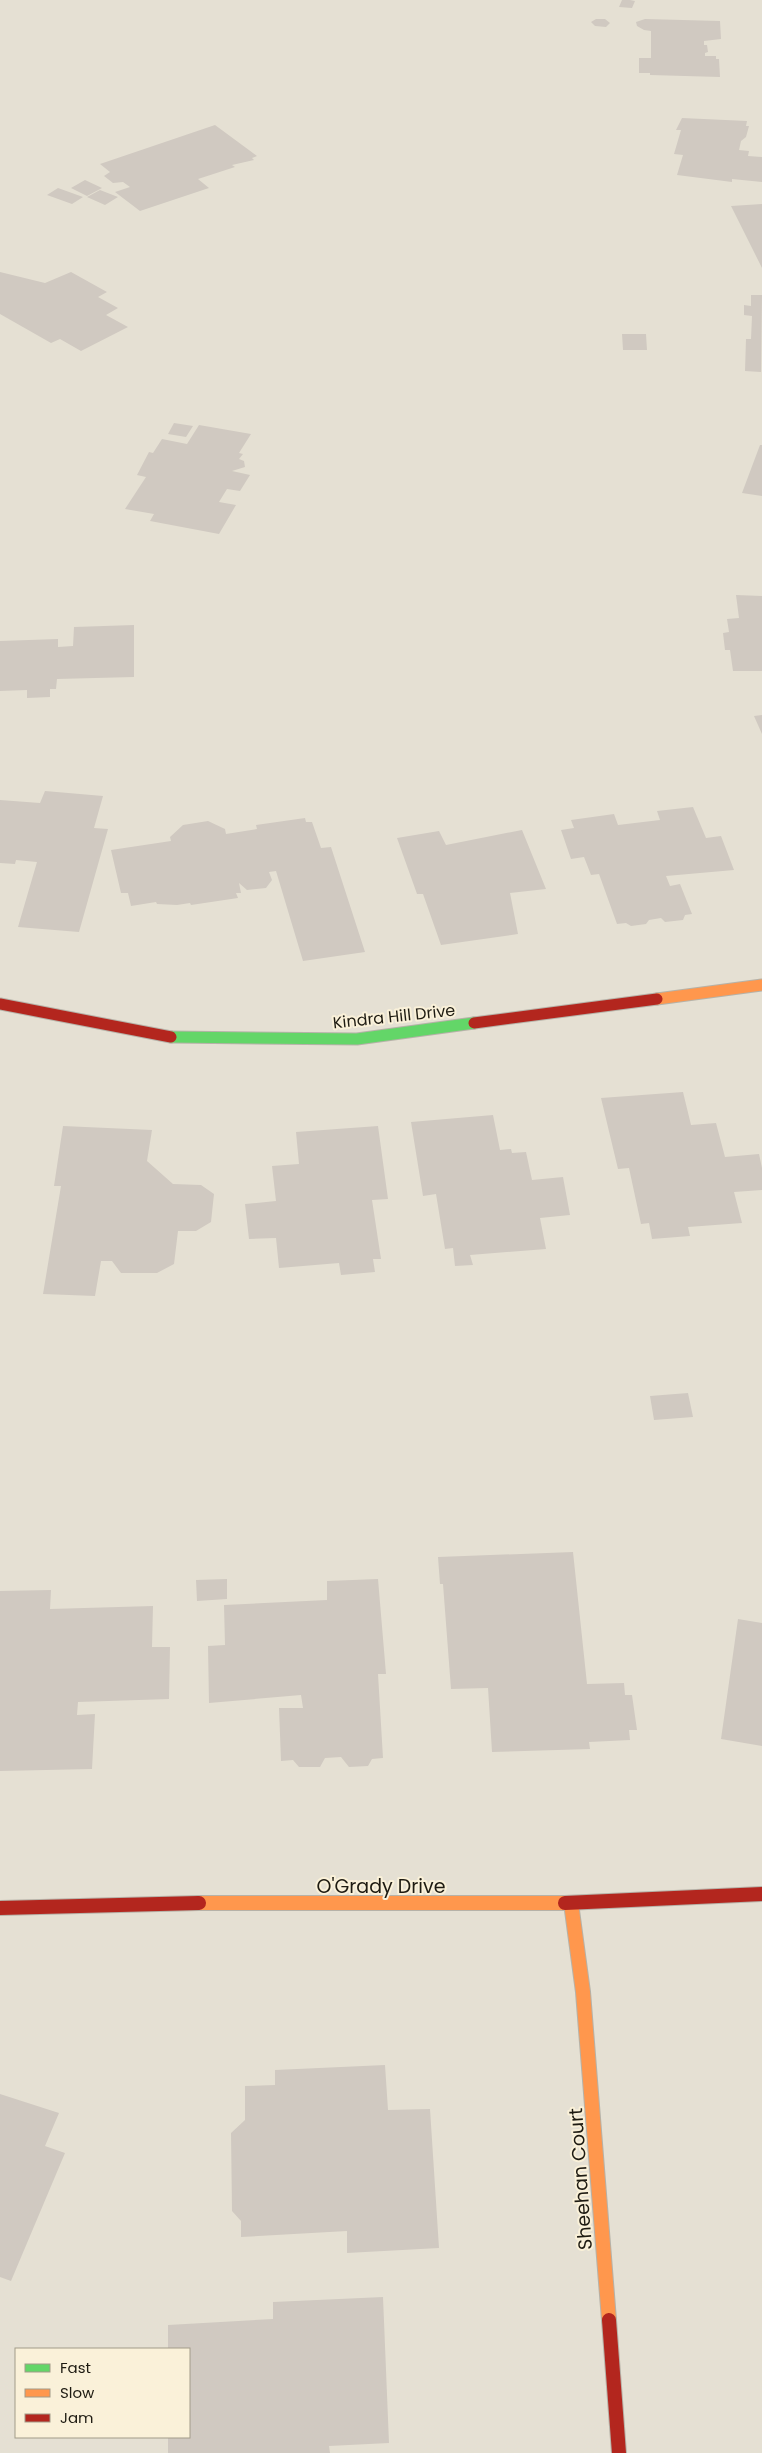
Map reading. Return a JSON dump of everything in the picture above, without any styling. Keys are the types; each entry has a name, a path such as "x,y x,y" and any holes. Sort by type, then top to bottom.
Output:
{"street":[{"name":"Kindra Hill Drive","path":"0,1004 174,1038 357,1039 762,985"},
{"name":"O'Grady Drive","path":"0,1908 188,1903 571,1903 762,1894"},
{"name":"Sheehan Court","path":"571,1903 583,1992 619,2453"}],"building":[{"path":"622,0 635,1 632,8 619,7"},
{"path":"596,19 605,19 610,23 606,27 595,26 591,22"},
{"path":"645,19 720,21 721,39 704,41 704,45 707,45 708,52 705,53 705,56 716,56 716,59 719,59 720,77 639,73 639,58 651,58 651,31 637,26 636,22"},
{"path":"682,118 747,121 746,126 749,126 746,137 741,141 739,150 749,151 748,156 762,157 762,182 732,179 732,182 677,175 683,155 674,154 681,130 676,130"},
{"path":"215,125 257,156 252,158 254,160 232,165 235,167 198,179 209,188 140,211 115,192 130,187 123,182 113,183 104,176 110,172 100,164"},
{"path":"85,180 102,188 87,196 71,188"},
{"path":"58,188 83,197 72,204 47,195"},
{"path":"100,190 118,197 105,205 87,197"},
{"path":"762,204 762,268 731,206"},
{"path":"0,272 45,283 71,272 107,292 98,297 118,308 106,315 128,327 81,351 60,339 51,343 0,314"},
{"path":"751,295 762,295 761,372 745,371 746,339 751,339 752,316 744,315 744,305 751,306"},
{"path":"622,334 646,334 647,350 623,350"},
{"path":"174,423 193,426 186,437 168,434"},
{"path":"199,425 251,434 239,453 243,454 239,459 244,461 245,467 232,471 250,475 240,491 227,489 219,502 236,505 219,534 150,521 154,514 125,509 146,477 137,475 149,452 153,453 162,439 187,444"},
{"path":"760,445 762,445 762,496 742,493"},
{"path":"736,595 762,596 762,671 733,671 730,650 725,650 723,633 729,632 727,619 739,618"},
{"path":"134,625 134,677 57,679 56,689 50,689 50,697 27,698 27,690 0,691 0,641 58,639 58,647 73,646 74,627"},
{"path":"762,715 762,734 754,716"},
{"path":"45,791 103,796 94,828 108,829 79,932 18,927 37,862 16,860 15,864 0,863 0,800 40,803"},
{"path":"693,807 706,838 721,836 734,870 666,876 670,886 680,884 692,914 685,915 683,920 665,922 661,918 649,920 646,924 631,926 626,923 617,924 599,874 591,875 584,857 571,859 561,830 574,828 571,820 614,814 618,825 660,820 657,811"},
{"path":"305,818 306,822 312,822 321,848 331,847 365,952 303,961 276,871 269,872 272,880 266,888 247,890 239,883 241,893 236,893 238,898 191,905 190,903 177,905 157,904 156,902 131,906 128,893 121,893 111,850 171,841 170,837 183,825 208,821 225,829 226,834 257,829 256,825"},
{"path":"522,830 546,889 510,893 518,934 441,945 423,894 417,894 397,838 439,831 446,845"},
{"path":"683,1092 691,1125 716,1123 725,1157 759,1154 762,1168 762,1190 734,1192 742,1223 688,1227 690,1236 652,1239 649,1223 641,1224 629,1168 618,1169 601,1098"},
{"path":"493,1115 500,1150 511,1149 512,1153 526,1152 532,1180 563,1177 570,1215 540,1218 546,1249 470,1255 473,1265 455,1266 453,1248 445,1249 436,1194 423,1196 411,1122"},
{"path":"63,1126 152,1130 147,1161 173,1184 201,1185 214,1194 211,1222 196,1231 178,1231 174,1264 157,1273 121,1273 112,1261 101,1261 95,1296 43,1294 61,1186 54,1186"},
{"path":"378,1126 388,1199 372,1200 381,1259 373,1259 375,1272 341,1275 339,1263 279,1268 276,1238 249,1239 245,1204 276,1201 272,1166 299,1164 296,1132"},
{"path":"688,1393 693,1417 654,1420 650,1396"},
{"path":"573,1552 587,1684 624,1683 625,1695 632,1695 637,1730 629,1730 630,1740 589,1742 590,1749 492,1752 488,1688 451,1689 443,1584 440,1584 438,1557"},
{"path":"227,1579 227,1599 197,1601 196,1580"},
{"path":"378,1579 386,1674 378,1674 383,1758 372,1759 368,1766 349,1767 341,1757 325,1758 320,1767 299,1767 293,1760 281,1761 279,1708 303,1708 301,1695 209,1703 208,1646 225,1645 224,1605 327,1600 327,1581"},
{"path":"51,1590 50,1609 153,1606 152,1647 170,1647 169,1699 78,1702 77,1715 95,1714 92,1769 0,1771 0,1591"},
{"path":"738,1619 762,1623 762,1746 721,1739"},
{"path":"385,2065 388,2110 430,2109 439,2248 347,2253 347,2231 241,2237 241,2221 232,2211 231,2133 245,2120 245,2086 275,2085 275,2070"},
{"path":"0,2094 59,2113 45,2146 65,2153 11,2281 0,2277"},
{"path":"383,2297 389,2443 329,2446 330,2453 168,2453 168,2438 190,2438 190,2348 168,2348 168,2325 273,2319 273,2302"}],"traffic: fast":[{"path":"171,1037 357,1039 474,1023"}],"traffic: slow":[{"path":"657,999 762,985"},
{"path":"199,1903 565,1903"},
{"path":"571,1903 583,1992 609,2320"}],"traffic: jam":[{"path":"474,1023 657,999"},
{"path":"0,1004 171,1037"},
{"path":"565,1903 762,1894"},
{"path":"0,1908 199,1903"},
{"path":"609,2320 619,2453"}]}
